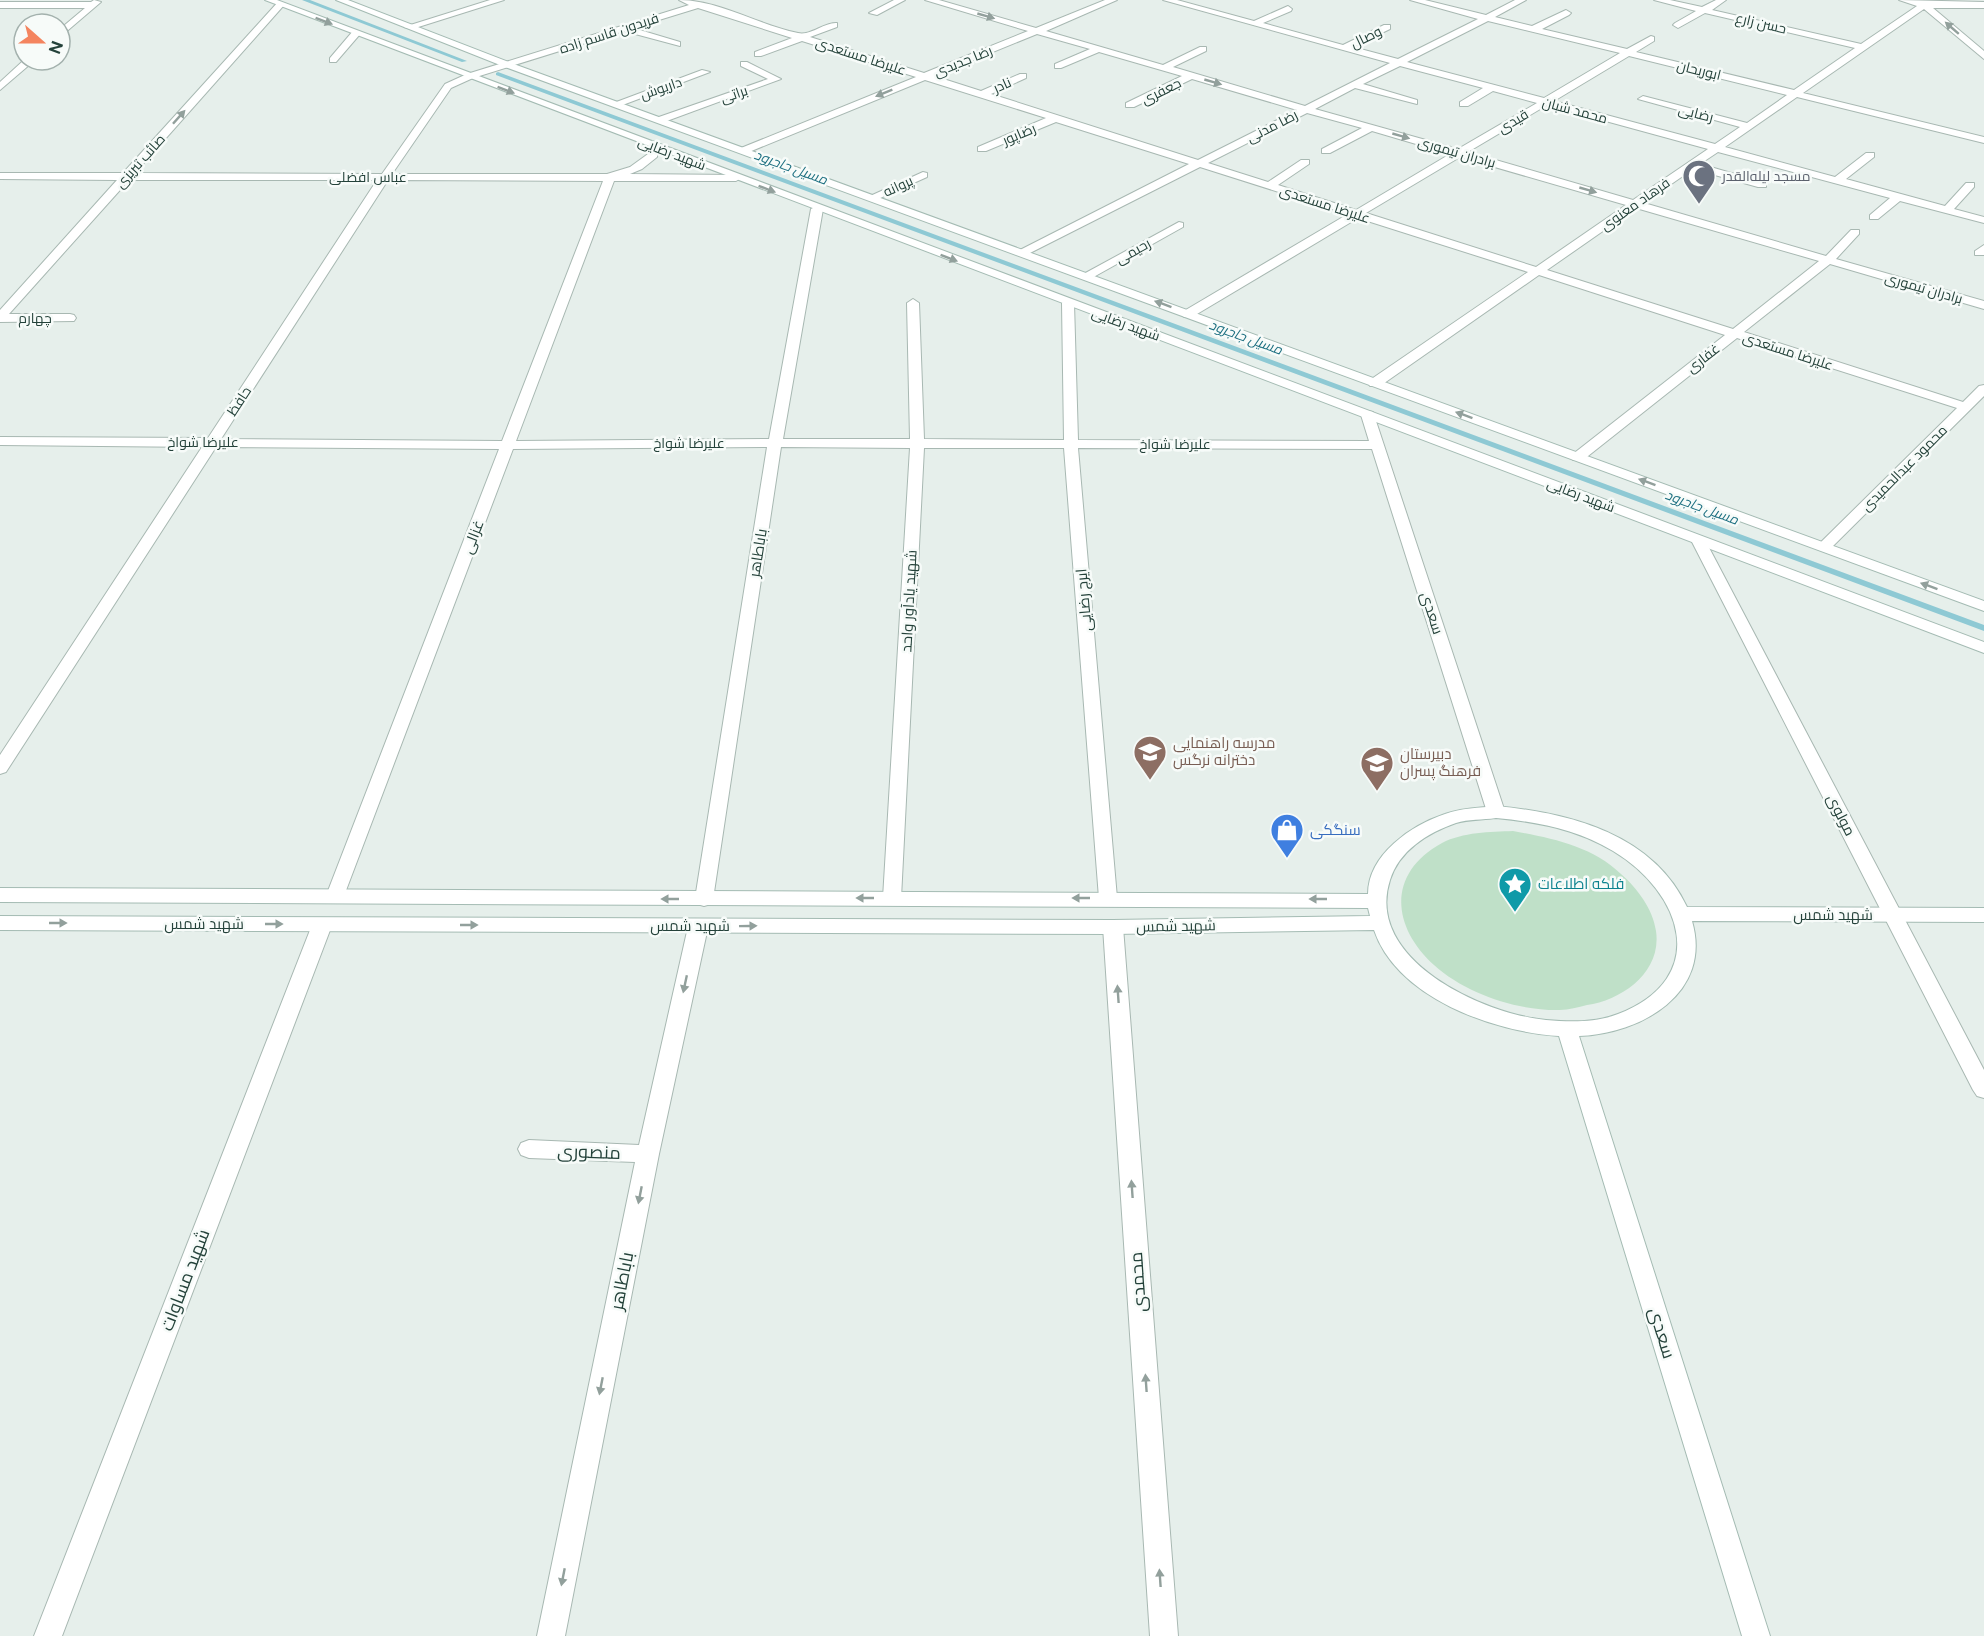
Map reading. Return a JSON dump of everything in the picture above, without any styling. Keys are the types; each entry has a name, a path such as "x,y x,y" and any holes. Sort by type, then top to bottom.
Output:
{"street":[{"name":"شهید رضایی","path":"340,0 508,65 746,150 1984,606"},
{"path":"409,27 501,0"},
{"name":"علیرضا مستعدی","path":"683,0 1966,407"},
{"name":"فریدون قاسم زاده","path":"470,76 710,0"},
{"path":"874,13 901,0"},
{"name":"برادران تیموری","path":"929,0 1984,305"},
{"name":"رضا جدیدی","path":"746,150 1113,0"},
{"name":"محمد شبان","path":"1167,0 1984,220"},
{"name":"ابوریحان","path":"1414,0 1984,140"},
{"name":"رضا مدنی","path":"1022,253 1522,0"},
{"name":"حسن زارع","path":"1658,0 1863,47"},
{"path":"1678,25 1722,0"},
{"path":"1903,0 1984,5"},
{"name":"شهید رضایی","path":"275,2 817,209 1984,648"},
{"name":"صائب تبریزی","path":"0,318 126,176 275,2"},
{"path":"1922,2 1984,56"},
{"name":"فرهاد معنوی","path":"1375,383 1863,47 1922,2"},
{"path":"0,5 96,3"},
{"path":"72,24 96,3"},
{"path":"1254,24 1288,9"},
{"path":"1534,30 1566,13"},
{"path":"758,54 834,25"},
{"path":"624,27 677,44"},
{"name":"وصال","path":"1344,48 1387,27"},
{"path":"333,60 356,33"},
{"name":"قیدی","path":"1188,314 1651,39"},
{"path":"1058,66 1099,49"},
{"path":"1164,68 1203,49"},
{"name":"براتی","path":"660,120 776,79 744,64"},
{"path":"0,87 17,72"},
{"name":"داریوش","path":"616,104 705,72"},
{"name":"حافظ","path":"0,768 384,178 448,86 470,76"},
{"name":"نادر","path":"981,94 1023,76"},
{"name":"جعفری","path":"1130,105 1191,76"},
{"path":"1354,85 1413,102"},
{"path":"1464,104 1492,87"},
{"name":"رضایی","path":"1644,99 1748,126"},
{"name":"رضاپور","path":"982,149 1056,118"},
{"path":"1326,151 1371,128"},
{"path":"609,177 630,172 645,164 653,155 653,146"},
{"path":"1838,180 1870,155"},
{"path":"1269,186 1305,162"},
{"path":"1690,165 1762,185"},
{"name":"پروانه","path":"874,197 923,175"},
{"name":"عباس افضلی","path":"0,176 736,178"},
{"name":"غزالی","path":"336,896 609,177"},
{"path":"1947,210 1970,185"},
{"path":"1874,218 1898,197"},
{"name":"باباطاهر","path":"704,899 775,443 817,209"},
{"name":"رحیمی","path":"1086,276 1179,225"},
{"name":"غفاری","path":"1578,457 1828,260 1855,232"},
{"name":"شهید یادآور واحد","path":"892,898 917,445 913,303"},
{"name":"ایرج رضایی","path":"1068,303 1071,443 1108,897"},
{"name":"چهارم","path":"0,318 70,318"},
{"name":"محمود عبدالحمیدی","path":"1824,547 1984,388"},
{"name":"سعدی","path":"1368,415 1496,812"},
{"name":"علیرضا شواخ","path":"0,441 508,445 775,443 1378,445"},
{"name":"مولوی","path":"1698,540 1984,1090"},
{"path":"1496,812 1543,817 1588,830 1629,852 1662,881 1682,914 1688,948 1679,980 1654,1006 1615,1024 1567,1030 1516,1024 1466,1007 1424,981 1394,950 1379,923 1377,901 1378,883 1392,854 1418,832 1454,817 1496,812"},
{"name":"شهید شمس","path":"0,895 704,899 1108,897 1377,901"},
{"name":"شهید شمس","path":"1682,914 1984,915"},
{"name":"شهید شمس","path":"0,923 1113,927 1379,923"},
{"name":"شهید مساوات","path":"48,1636 322,925"},
{"name":"باباطاهر","path":"551,1636 648,1154 698,927"},
{"name":"محمدی","path":"1113,927 1164,1636"},
{"name":"سعدی","path":"1567,1030 1756,1636"},
{"name":"منصوری","path":"529,1149 648,1154"}],"green space":[{"path":"1513,831 1556,840 1597,856 1610,864 1638,892 1652,915 1656,931 1656,946 1653,959 1646,971 1626,990 1600,1002 1570,1009 1544,1010 1510,1004 1461,984 1434,965 1420,950 1409,934 1403,917 1401,901 1404,885 1412,869 1424,855 1450,839 1477,833"}],"waterway":[{"name":"مسیل جاجرود","path":"305,0 464,61"},
{"name":"مسیل جاجرود","path":"498,74 1984,628"}],"place":[{"name":"مسجد لیله‌القدر","path":"1699,205"},
{"name":"مدرسه راهنمایی دخترانه نرگس","path":"1150,781"},
{"name":"دبیرستان فرهنگ پسران","path":"1377,792"},
{"name":"سنگکی","path":"1287,859"},
{"name":"فلکه اطلاعات","path":"1515,913"}]}
